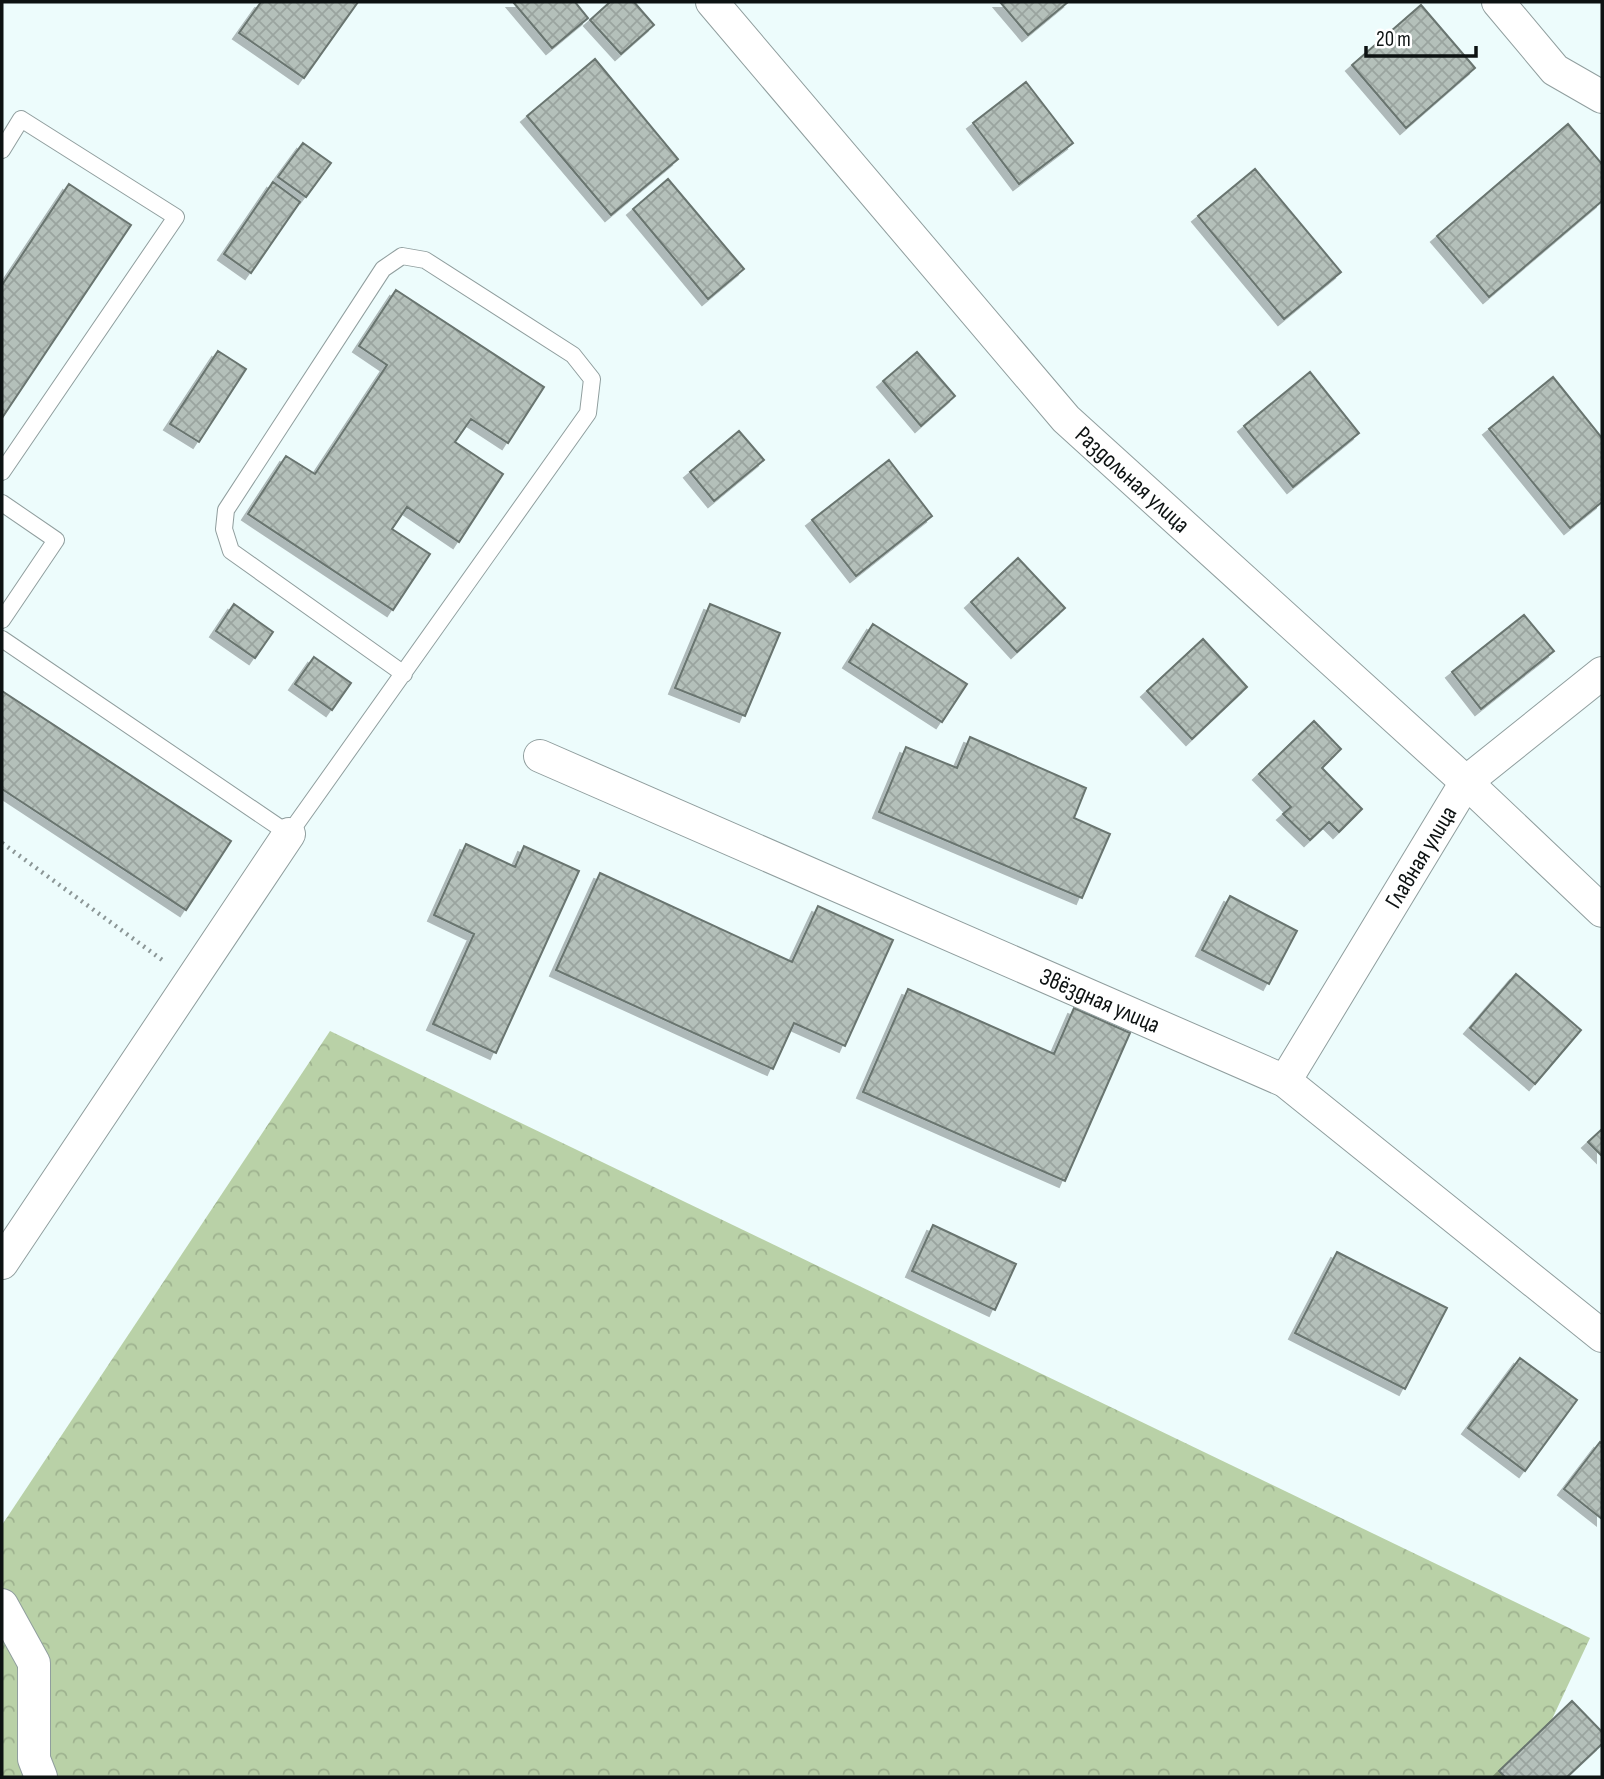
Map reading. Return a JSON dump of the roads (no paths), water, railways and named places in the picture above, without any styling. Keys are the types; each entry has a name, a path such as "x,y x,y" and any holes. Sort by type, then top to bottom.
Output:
{"street":[{"name":"Раздольная улица","path":"712,2 1066,419 1466,782 1602,911"},
{"path":"1498,2 1555,70 1602,97"},
{"name":"Главная улица","path":"1285,1081 1466,782 1602,673"},
{"name":"Звёздная улица","path":"540,756 1285,1081 1602,1336"},
{"path":"2,1263 289,834"},
{"path":"2,1605 34,1663 34,1759 41,1777"}],"lane":[{"path":"2,150 21,119 176,217 2,472"},
{"path":"2,639 289,834 404,674 588,412 592,379 573,355 425,260 402,256 383,269 226,510 224,530 231,551 404,674"},
{"path":"2,503 56,540 2,620"}]}
